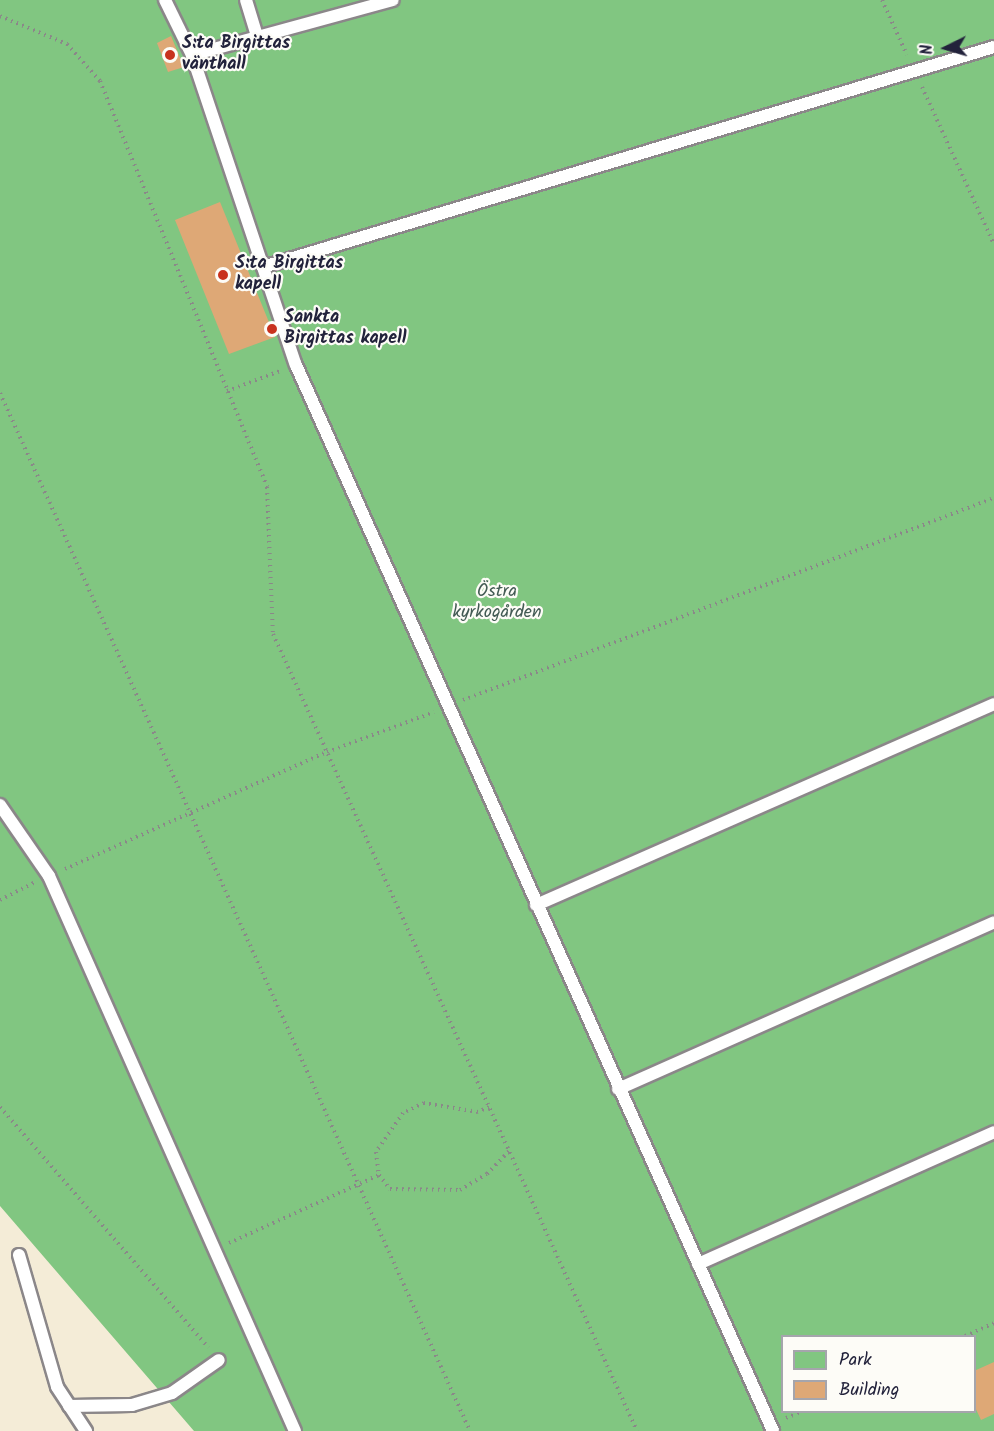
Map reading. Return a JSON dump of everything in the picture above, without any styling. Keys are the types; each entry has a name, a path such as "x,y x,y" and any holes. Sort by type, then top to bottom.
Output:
{"lane":[{"path":"165,0 192,55 262,267 290,367 451,705 536,905 773,1431"},
{"path":"246,0 257,37"},
{"path":"192,55 393,0"},
{"path":"262,267 994,47"},
{"path":"536,905 994,704"},
{"path":"0,805 50,876 295,1431"},
{"path":"618,1089 994,922"},
{"path":"698,1264 994,1132"},
{"path":"19,1255 57,1388 86,1431"},
{"path":"69,1406 132,1405 172,1393 219,1360"}],"path":[{"path":"882,0 994,244"},
{"path":"0,16 67,44 100,81 267,487 273,634 637,1431"},
{"path":"227,391 290,367"},
{"path":"0,393 194,812 470,1431"},
{"path":"0,900 327,752 994,498"},
{"path":"489,1107 478,1112 424,1103 403,1113 376,1152 379,1175 390,1189 460,1190 487,1174 495,1160 509,1151"},
{"path":"0,1107 204,1343"},
{"path":"215,1249 379,1175"},
{"path":"967,1335 994,1323"}],"green space":[{"name":"Östra kyrkogården","path":"0,0 994,0 994,1431 194,1431 0,1206"}],"building":[{"name":"S:ta Birgittas vänthall","path":"171,36 184,67 168,72 157,43"},
{"name":"S:ta Birgittas kapell","path":"220,202 275,337 229,354 175,220"},
{"path":"994,1362 994,1414 981,1420 976,1409 976,1370"}],"place":[{"name":"S:ta Birgittas vänthall","path":"170,55"},
{"name":"S:ta Birgittas kapell","path":"223,275"},
{"name":"Sankta Birgittas kapell","path":"272,329"}]}
